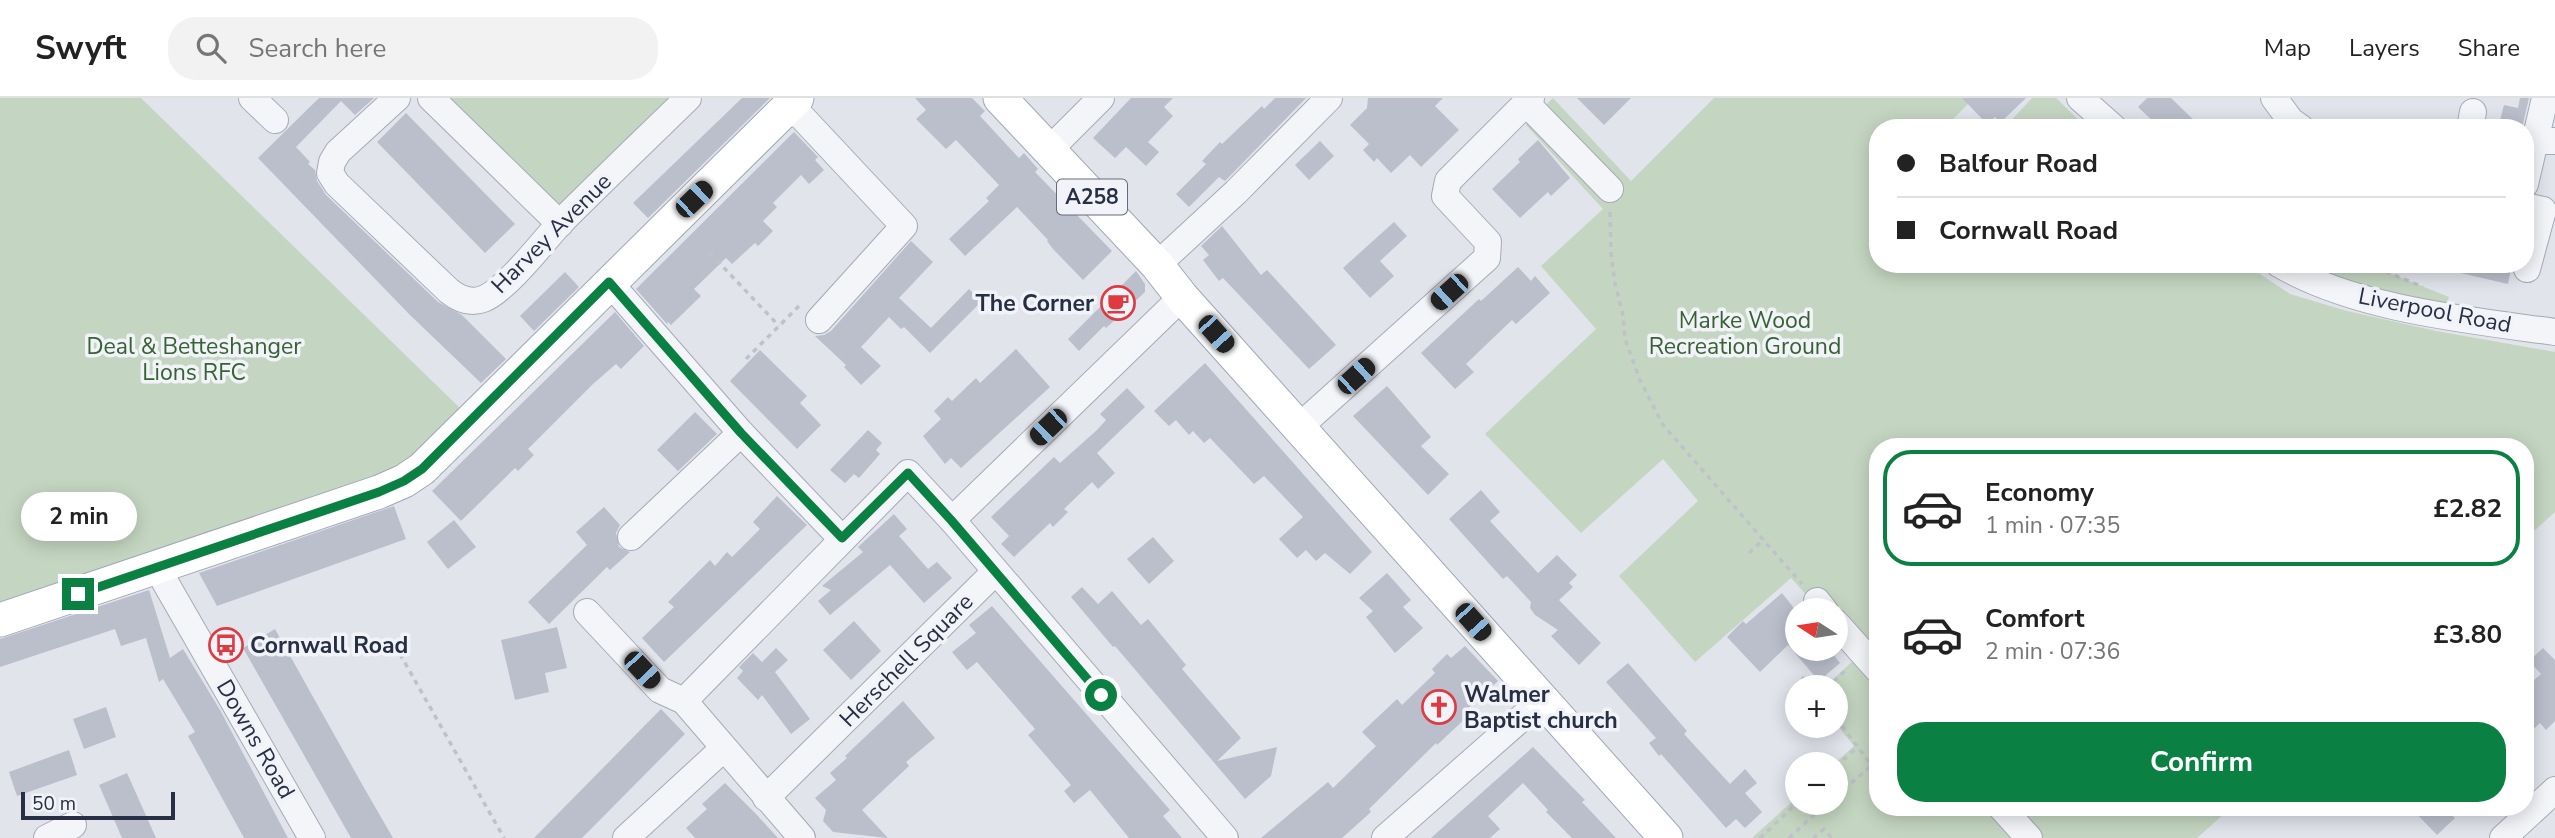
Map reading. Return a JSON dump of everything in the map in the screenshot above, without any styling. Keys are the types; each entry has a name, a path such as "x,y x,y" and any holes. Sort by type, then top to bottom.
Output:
{"main road":[{"name":"A258","path":"1000,98 1157,265 1182,297 1666,838"},
{"path":"0,620 379,492 404,481 422,469 791,104"}],"street":[{"path":"252,98 275,120"},
{"name":"Harvey Avenue","path":"397,98 338,152 330,173 337,184 458,299 470,301 484,299 495,291 688,98"},
{"path":"431,98 560,224"},
{"path":"1049,150 1101,98"},
{"path":"1157,265 1236,192 1329,98"},
{"path":"2080,98 2104,119"},
{"path":"2274,98 2290,119"},
{"path":"2534,165 2545,141 2545,98"},
{"path":"1299,427 1487,258 1488,242 1445,195 1448,181 1528,101 1610,189"},
{"path":"791,104 904,226 814,309"},
{"path":"2534,208 2543,210 2534,243"},
{"name":"Liverpool Road","path":"2294,273 2350,294 2441,316 2555,332"},
{"path":"609,282 741,433 842,538"},
{"path":"951,520 1182,297"},
{"path":"631,537 741,433"},
{"path":"684,701 908,473 1225,838"},
{"name":"Downs Road","path":"157,568 312,838"},
{"name":"Herschell Square","path":"766,798 995,573"},
{"path":"587,612 660,690 684,701 802,838"},
{"path":"1848,636 1869,660"},
{"path":"1385,838 1542,701"},
{"path":"626,838 724,748"},
{"path":"2534,809 2555,790"},
{"path":"2009,816 2029,838"},
{"path":"2502,838 2526,816"},
{"path":"47,838 73,825"}],"path":[{"path":"1610,189 1611,253 1615,284 1623,315 1625,339 1640,380 1663,425 1814,598"},
{"path":"710,253 779,326"},
{"path":"746,359 779,326 814,309"},
{"path":"1749,553 1764,539"},
{"path":"400,654 504,838"},
{"path":"1848,735 1869,761"},
{"path":"1848,756 1857,747"},
{"path":"1848,786 1869,768"},
{"path":"1760,838 1785,814"},
{"path":"1789,838 1814,815"},
{"path":"1813,838 1824,829 1832,838"}],"green space":[{"name":"Deal & Betteshanger Lions RFC","path":"0,98 141,98 463,411 409,467 0,603"},
{"path":"431,98 688,98 560,224"},
{"name":"Marke Wood Recreation Ground","path":"1553,98 1631,181 1714,98 1974,98 1953,119 1869,119 1869,273 2258,273 2290,294 2347,311 2436,331 2555,352 2555,512 2534,531 2534,438 1869,438 1869,816 2222,816 2197,838 1752,838 1785,808 1785,815 1848,815 1847,752 1854,746 1847,738 1848,675 1838,675 1860,654 1848,641 1848,598 1809,598 1791,578 1695,662 1619,576 1698,501 1663,459 1581,533 1485,434 1596,329 1541,266 1603,209 1526,125"},
{"path":"2032,98 2056,98 2078,119 2012,119"},
{"path":"2307,273 2389,273 2449,297 2441,316"}],"building":[{"path":"319,98 374,98 355,115 341,101 296,147 315,170 317,181 326,195 438,302 462,315 506,359 481,383 409,314 258,158"},
{"path":"742,98 770,98 648,218 633,203"},
{"path":"915,98 972,98 985,111 980,116 1019,158 1024,153 1038,169 1035,172 1112,251 1083,280 1017,207 965,256 949,239 989,201 986,198 999,185 956,140 946,149 916,119 926,110"},
{"path":"1131,98 1173,98 1164,107 1173,116 1148,142 1159,152 1146,166 1126,147 1115,158 1093,138"},
{"path":"1275,98 1306,98 1225,181 1219,177 1189,207 1176,194 1206,164 1202,161 1220,142 1222,144 1262,106 1264,109"},
{"path":"1368,98 1443,98 1435,106 1459,130 1421,167 1410,155 1391,173 1377,158 1374,162 1363,150 1369,144 1350,125 1367,108"},
{"path":"1577,98 1631,98 1604,125"},
{"path":"1962,98 2026,98 2004,119 1982,119"},
{"path":"2147,98 2171,98 2193,119 2151,119 2138,107"},
{"path":"2520,98 2529,98 2524,119 2500,119 2504,105 2518,108"},
{"path":"406,113 515,224 485,253 377,142"},
{"path":"794,132 818,157 815,160 824,170 809,184 801,175 773,203 777,207 763,221 773,231 758,246 755,243 732,264 726,258 694,289 701,296 671,325 668,322 667,324 636,289"},
{"path":"1538,140 1570,178 1551,196 1548,192 1520,218 1492,189"},
{"path":"1320,141 1334,156 1309,180 1295,165"},
{"path":"1394,222 1407,236 1380,261 1394,276 1370,298 1343,268"},
{"path":"1222,226 1261,275 1267,270 1336,345 1309,369 1223,278 1219,281 1203,260 1209,255 1201,246"},
{"path":"911,241 933,262 899,298 931,328 969,289 981,302 930,353 904,327 901,329 889,317 861,347 881,366 861,385 844,367 846,365 815,336 831,331"},
{"path":"1518,267 1531,281 1535,276 1550,293 1516,324 1512,320 1466,364 1474,372 1455,389 1421,353"},
{"name":"The Corner","path":"1136,271 1145,284 1145,292 1079,351 1068,339"},
{"path":"565,272 579,287 534,331 520,316"},
{"path":"2461,273 2510,273 2508,284"},
{"path":"615,312 644,346 621,369 616,364 593,384 528,449 534,455 518,471 515,468 461,521 432,491"},
{"path":"1016,349 1050,387 961,468 951,458 945,464 923,436 941,419 934,411 948,397 952,401 976,378 980,383"},
{"path":"760,350 807,396 800,403 821,425 797,449 730,381"},
{"path":"1205,363 1372,552 1350,574 1325,553 1316,561 1306,550 1297,558 1279,539 1303,517 1264,476 1254,484 1210,438 1204,443 1193,431 1189,435 1176,420 1169,426 1154,411"},
{"path":"1387,386 1431,437 1421,446 1449,474 1428,495 1353,416"},
{"path":"1127,388 1145,407 1097,453 1115,473 1098,489 1092,482 1064,509 1068,512 1053,527 1050,523 1014,557 1001,544 1009,536 991,517 1054,457 1060,463 1097,430 1106,420 1100,414"},
{"path":"695,412 717,434 678,471 657,450"},
{"path":"868,430 882,443 876,450 880,454 859,478 854,474 845,483 830,470"},
{"path":"1481,490 1500,512 1490,521 1538,573 1557,555 1577,575 1569,583 1573,587 1559,600 1601,643 1579,665 1551,636 1558,630 1535,615 1530,608 1531,602 1507,576 1503,579 1449,519"},
{"path":"777,496 807,525 664,662 642,638 674,607 668,602 710,560 715,566 727,552 732,557 760,529 753,522"},
{"path":"394,506 406,539 217,606 199,573"},
{"path":"604,507 620,525 616,533 619,547 630,552 610,570 607,567 549,624 528,602 587,545 576,532"},
{"path":"894,514 907,529 899,536 928,569 937,562 952,578 924,603 890,565 830,615 818,601 831,590 822,586 863,552 858,547"},
{"path":"454,520 476,547 448,569 427,542"},
{"path":"1153,537 1174,561 1149,584 1127,559"},
{"path":"1387,573 1411,600 1403,607 1423,628 1395,653 1366,617 1373,611 1359,598"},
{"path":"1082,587 1098,604 1112,591 1141,625 1148,619 1186,665 1182,669 1241,738 1217,761 1277,747 1271,776 1245,799 1071,597"},
{"path":"149,590 170,658 183,649 220,710 288,838 244,838 188,736 195,732 163,679 159,682 146,638 121,646 115,629 0,667 0,639"},
{"path":"1782,593 1786,598 1785,648 1760,672 1727,637 1743,621 1746,624"},
{"path":"992,606 1170,810 1163,816 1182,838 1129,838 1090,790 1074,803 1064,791 1071,785 1028,735 1035,729 977,662 967,670 952,652 976,633 969,625"},
{"path":"854,621 881,651 851,680 823,650"},
{"path":"557,627 567,668 545,673 549,692 515,700 501,640"},
{"path":"275,629 393,838 351,838 243,648"},
{"path":"1465,646 1498,681 1464,712 1468,716 1437,745 1436,743 1369,809 1371,812 1342,838 1261,838 1328,782 1333,788 1376,746 1362,732 1397,699 1402,705 1435,673 1432,669 1447,654 1451,658"},
{"path":"776,648 788,660 775,672 810,719 791,734 762,695 758,700 737,678 743,671 739,667 753,653 762,662"},
{"path":"2543,648 2555,660 2555,721 2546,730 2540,723 2534,729 2534,680 2541,674 2534,666 2534,656"},
{"path":"1803,662 1840,663 1826,675 1814,675"},
{"path":"1628,663 1687,731 1684,734 1730,784 1745,769 1757,783 1745,793 1762,812 1745,828 1736,819 1726,828 1649,743 1656,738 1606,682"},
{"path":"903,701 935,738 906,762 909,766 862,810 888,838 833,832 823,821 826,810 815,798 836,780 830,773 847,758 845,756"},
{"path":"106,707 116,737 84,749 73,719"},
{"path":"661,709 685,734 582,838 534,838"},
{"path":"1533,747 1585,800 1582,802 1616,838 1572,838 1546,812 1548,810 1523,783 1488,816 1500,829 1490,838 1431,838"},
{"path":"69,750 77,775 17,796 9,772"},
{"path":"127,773 156,838 122,838 99,785"},
{"path":"725,783 778,838 695,838 686,828 707,809 702,804"},
{"path":"2419,816 2455,818 2437,835"}],"place":[{"name":"The Corner","path":"1118,303"},
{"name":"Cornwall Road","path":"226,645"},
{"name":"Walmer Baptist church","path":"1439,707"}],"route":[{"path":"78,594 379,492 404,481 422,469 609,282 741,433 842,538 908,473 1101,695"}]}
